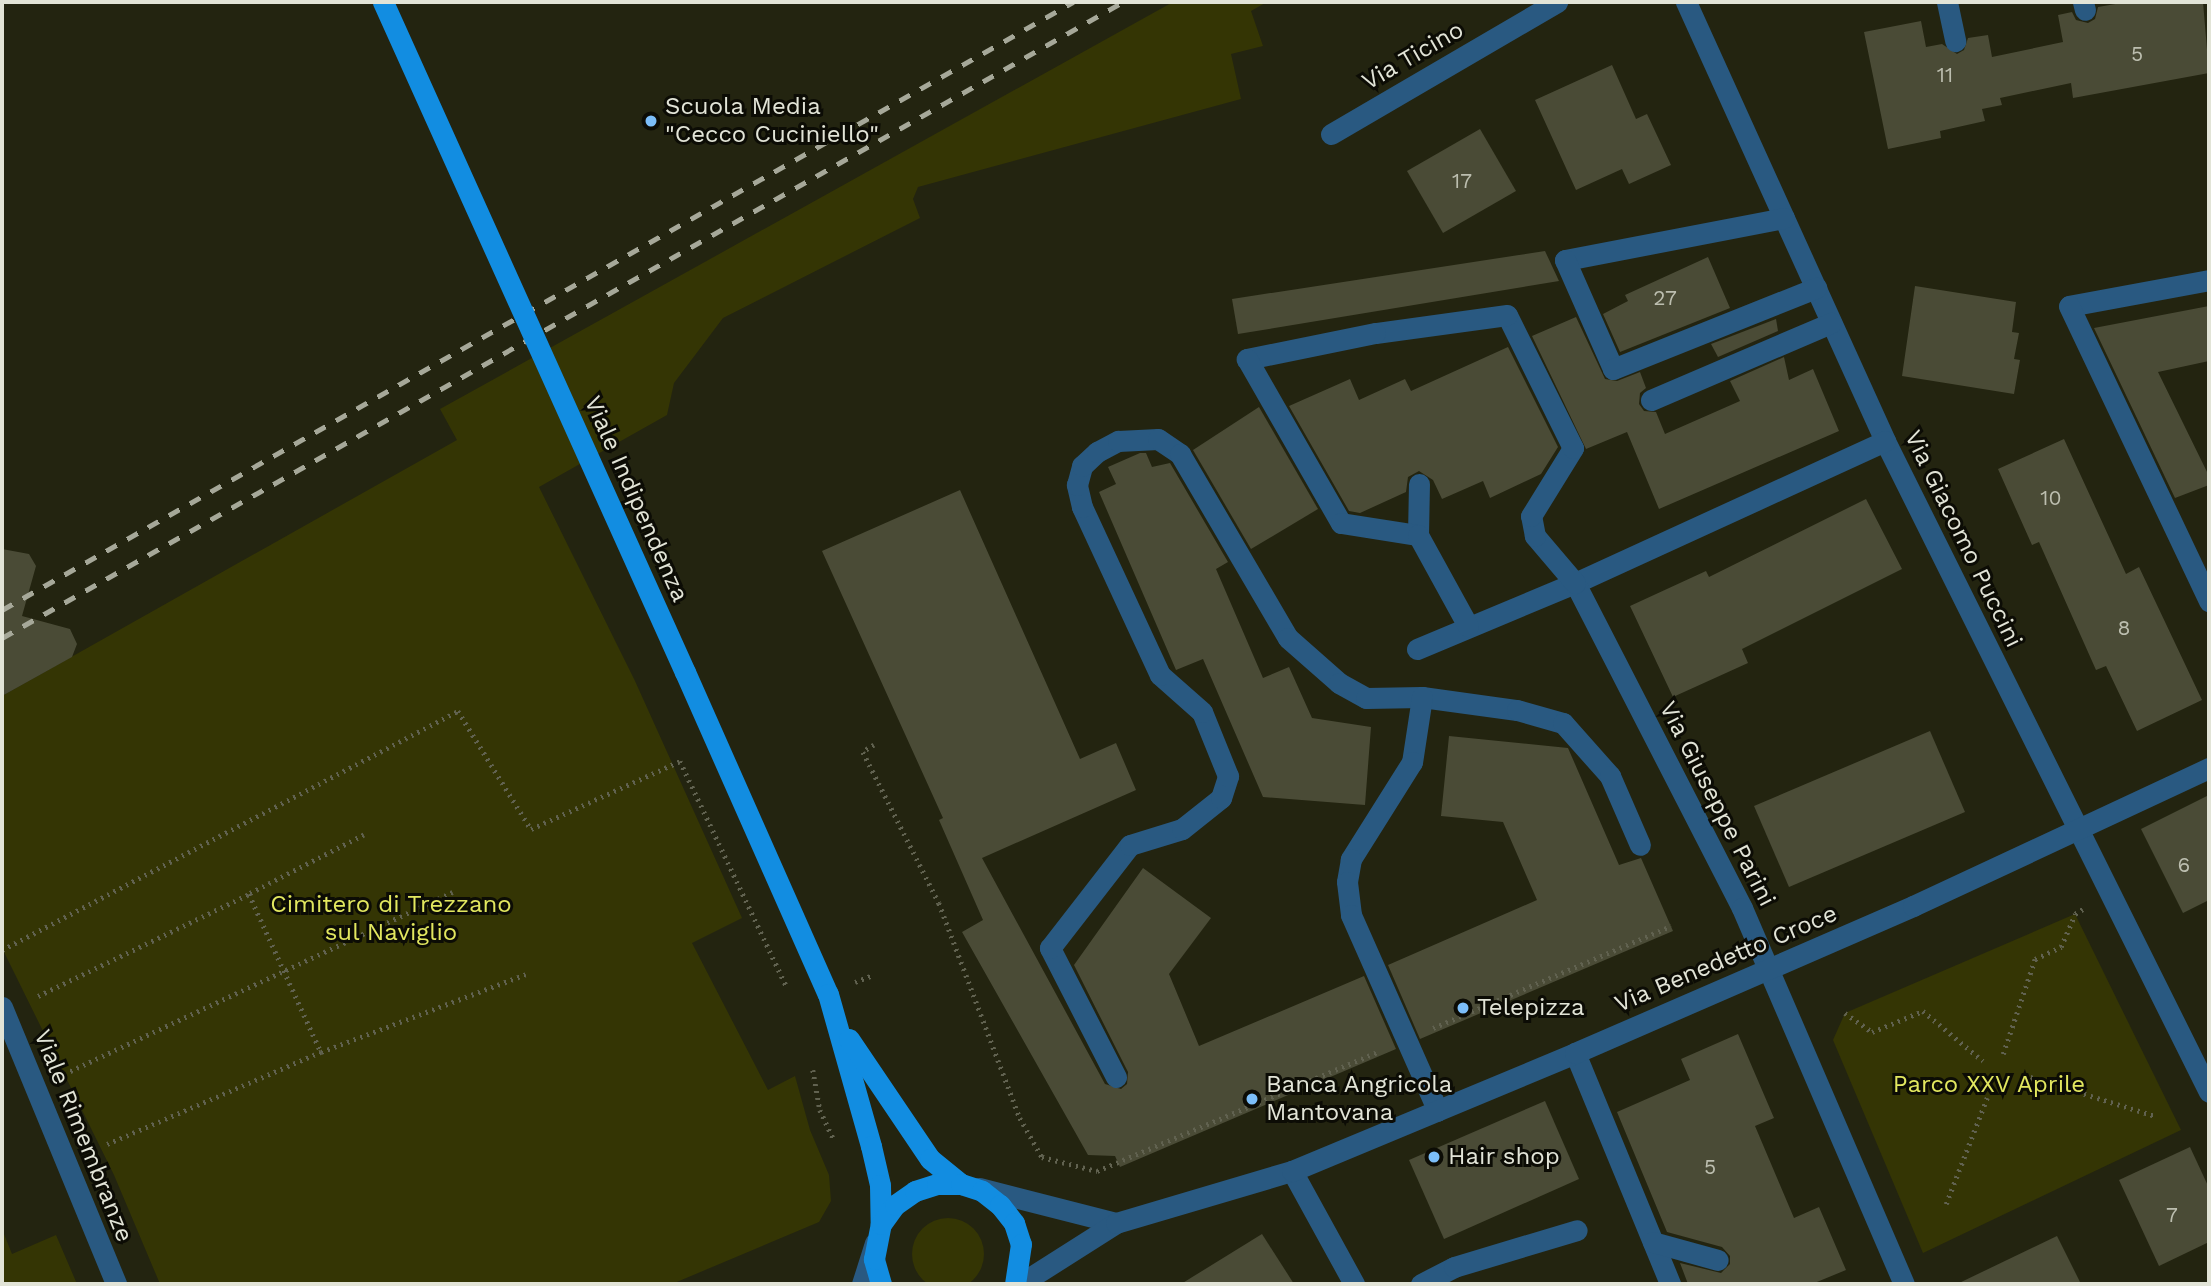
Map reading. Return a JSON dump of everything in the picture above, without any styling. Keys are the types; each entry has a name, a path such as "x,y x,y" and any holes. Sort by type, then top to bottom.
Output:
{"main road":[{"name":"Viale Indipendenza","path":"383,2 685,673 836,1019 880,1185 879,1233 874,1259 881,1284"},
{"name":"Viale Indipendenza","path":"836,1019 930,1160 961,1184 982,1191 1014,1223 1021,1244 1018,1284"},
{"path":"879,1233 895,1205 915,1191 961,1184"}],"street":[{"name":"Via Ticino","path":"1331,134 1557,2"},
{"name":"Via Giacomo Puccini","path":"1686,2 1885,441 2108,894 2209,1092"},
{"path":"1947,2 1955,41"},
{"path":"1784,218 1565,260 1613,369 1816,288"},
{"path":"2209,280 2069,306 2209,601"},
{"name":"Via Giuseppe Parini","path":"1418,535 1341,523 1247,359 1375,333 1507,315 1573,448 1531,516 1535,536 1575,583 1770,968 1896,1282"},
{"path":"1651,400 1831,323"},
{"path":"1115,1077 1050,948 1130,845 1182,829 1221,798 1228,776 1202,712 1160,675 1082,507 1077,485 1082,466 1118,442 1158,439 1180,454 1288,638 1339,683 1366,698 1422,698 1517,710 1563,723 1610,776 1640,845"},
{"path":"1417,649 1575,583 1885,441"},
{"path":"1419,484 1418,535 1468,626"},
{"path":"1422,698 1412,762 1351,859 1348,882 1351,915 1438,1111"},
{"name":"Via Benedetto Croce","path":"1018,1284 1116,1223 1292,1171 1575,1054 2077,831 2209,768"},
{"name":"Viale Rimembranze","path":"2,1007 116,1284"},
{"path":"1575,1054 1671,1284"},
{"path":"1292,1171 1354,1284"},
{"path":"961,1184 1116,1223"},
{"path":"1421,1284 1454,1267 1577,1230"},
{"path":"862,1284 879,1233"},
{"path":"1653,1242 1718,1260"}],"path":[{"path":"2,950 458,710 531,829 680,761 791,997"},
{"path":"874,745 863,751 939,903 1020,1118 1042,1157 1097,1171 1671,926"},
{"path":"38,996 364,835"},
{"path":"64,1074 285,973 453,892"},
{"path":"248,894 321,1052"},
{"path":"2003,1054 2035,959 2061,947 2074,914 2108,894"},
{"path":"107,1144 321,1052 526,974"},
{"path":"1845,1013 1872,1031 1923,1011 1983,1061"},
{"path":"811,1057 820,1110 836,1144"},
{"path":"2024,1075 2156,1116"},
{"path":"1946,1204 1987,1098"}],"green space":[{"name":"Cimitero di Trezzano sul Naviglio","path":"1173,2 1267,2 1251,11 1263,46 1231,54 1241,99 918,187 913,199 920,218 723,318 674,383 667,415 539,487 635,681 742,918 692,943 768,1090 795,1076 810,1130 829,1175 831,1201 819,1222 672,1284 160,1284 114,1175 2,948 2,696 457,440 440,409"},
{"name":"Parco XXV Aprile","path":"2075,914 2181,1130 1923,1253 1833,1040 1845,1013"},
{"path":"948,1218 968,1224 978,1234 984,1254 978,1274 968,1284 948,1290 928,1284 918,1274 912,1254 918,1234 928,1224"},
{"path":"2,1229 12,1254 56,1235 77,1284 2,1284"}],"building":[{"path":"2127,2 2203,2 2209,73 2073,98 2071,83 2000,98 2002,105 1982,109 1985,121 1940,131 1941,138 1888,149 1864,32 1921,21 1926,47 1942,44 1957,54 1964,50 1968,38 1988,35 1992,57 2063,42 2058,15 2072,12 2076,20 2088,23 2095,19 2098,7"},
{"path":"1612,65 1636,119 1647,114 1671,165 1629,184 1622,169 1576,190 1535,100"},
{"path":"1480,129 1516,191 1443,233 1407,171"},
{"path":"1545,251 1559,281 1238,334 1232,299"},
{"path":"1708,257 1730,308 1620,352 1603,314 1628,301 1625,295"},
{"path":"1915,286 2016,302 2012,332 2019,333 2014,359 2020,360 2014,394 1902,376"},
{"path":"2209,306 2209,361 2158,372 2209,476 2209,485 2175,498 2094,328"},
{"path":"1576,317 1605,379 1617,381 1640,372 1646,388 1640,393 1639,404 1644,411 1656,412 1665,434 1740,401 1730,381 1784,357 1789,380 1813,369 1839,431 1659,509 1627,432 1586,449 1532,336"},
{"path":"1776,319 1778,331 1718,357 1711,344"},
{"path":"1508,347 1558,447 1541,474 1490,498 1483,481 1442,499 1433,480 1419,471 1408,477 1406,492 1360,513 1349,511 1289,406 1350,379 1359,400 1405,379 1411,391"},
{"path":"1259,407 1318,509 1251,549 1193,450"},
{"path":"2064,439 2126,574 2139,567 2202,700 2137,731 2106,666 2096,670 2039,542 2032,545 1998,469"},
{"path":"1146,453 1152,467 1170,463 1228,562 1216,569 1263,678 1289,667 1312,718 1371,727 1365,805 1263,797 1203,659 1176,670 1099,492 1116,484 1108,467"},
{"path":"960,490 1080,759 1116,743 1136,790 982,858 1105,1084 1121,1089 1127,1084 1128,1072 1074,965 1143,868 1211,918 1169,974 1199,1046 1364,976 1396,1049 1120,1167 1115,1156 1088,1155 962,932 983,920 939,820 943,818 822,551"},
{"path":"1866,499 1902,569 1742,649 1748,663 1673,697 1630,606 1706,571 1709,577"},
{"path":"2,549 29,554 36,566 22,616 70,629 77,644 72,657 2,696"},
{"path":"1930,731 1965,812 1789,887 1754,806"},
{"path":"1449,736 1568,748 1619,865 1641,858 1673,931 1420,1039 1388,965 1537,900 1503,822 1441,816"},
{"path":"2209,795 2209,900 2183,913 2141,829"},
{"path":"1738,1034 1774,1118 1755,1126 1794,1218 1819,1207 1846,1270 1812,1284 1688,1284 1680,1263 1721,1273 1730,1264 1730,1256 1722,1247 1667,1232 1617,1112 1690,1080 1681,1059"},
{"path":"1545,1101 1579,1179 1444,1239 1409,1160"},
{"path":"2190,1147 2209,1188 2209,1242 2159,1266 2119,1180"},
{"path":"1262,1234 1294,1284 1181,1284"},
{"path":"2057,1236 2081,1284 1957,1284"}],"railway":[{"path":"2,610 1073,2"},
{"path":"2,638 1123,2"}],"place":[{"name":"Scuola Media \"Cecco Cuciniello\"","path":"651,121"},
{"name":"Telepizza","path":"1463,1008"},
{"name":"Banca Angricola Mantovana","path":"1252,1099"},
{"name":"Hair shop","path":"1434,1157"}]}
